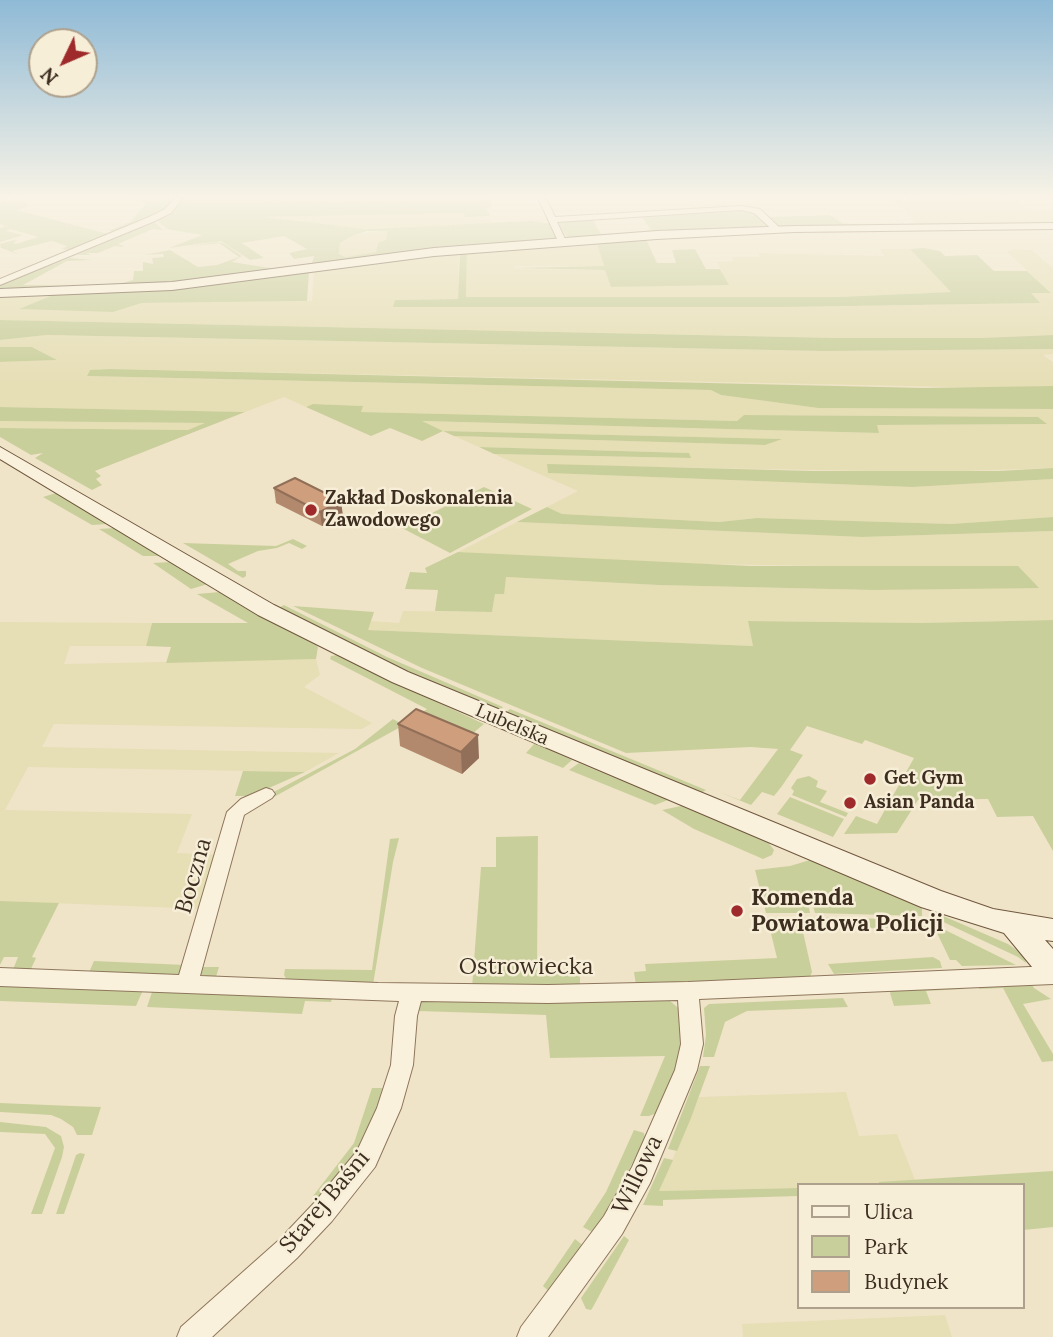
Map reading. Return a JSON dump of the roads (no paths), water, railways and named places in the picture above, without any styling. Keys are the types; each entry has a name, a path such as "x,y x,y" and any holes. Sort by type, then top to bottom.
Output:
{"main road":[{"path":"0,293 172,286 364,260"},
{"name":"Lubelska","path":"0,452 266,610 359,658 450,699 909,891 972,914 1053,930"},
{"path":"1013,924 1053,972"}],"street":[{"path":"0,282 52,260"},
{"name":"Boczna","path":"187,986 236,812 266,794"},
{"name":"Ostrowiecka","path":"0,977 412,993 688,991 1053,972"},
{"name":"Willowa","path":"531,1337 613,1225 641,1175 686,1070 692,1044 688,991"},
{"name":"Starej Baśni","path":"191,1337 288,1249 323,1212 366,1159 389,1108 402,1065 406,1016 412,993"}],"place":[{"name":"Zakład Doskonalenia Zawodowego","path":"311,510"},
{"name":"Get Gym","path":"870,779"},
{"name":"Asian Panda","path":"850,803"},
{"name":"Komenda Powiatowa Policji","path":"737,911"}]}
